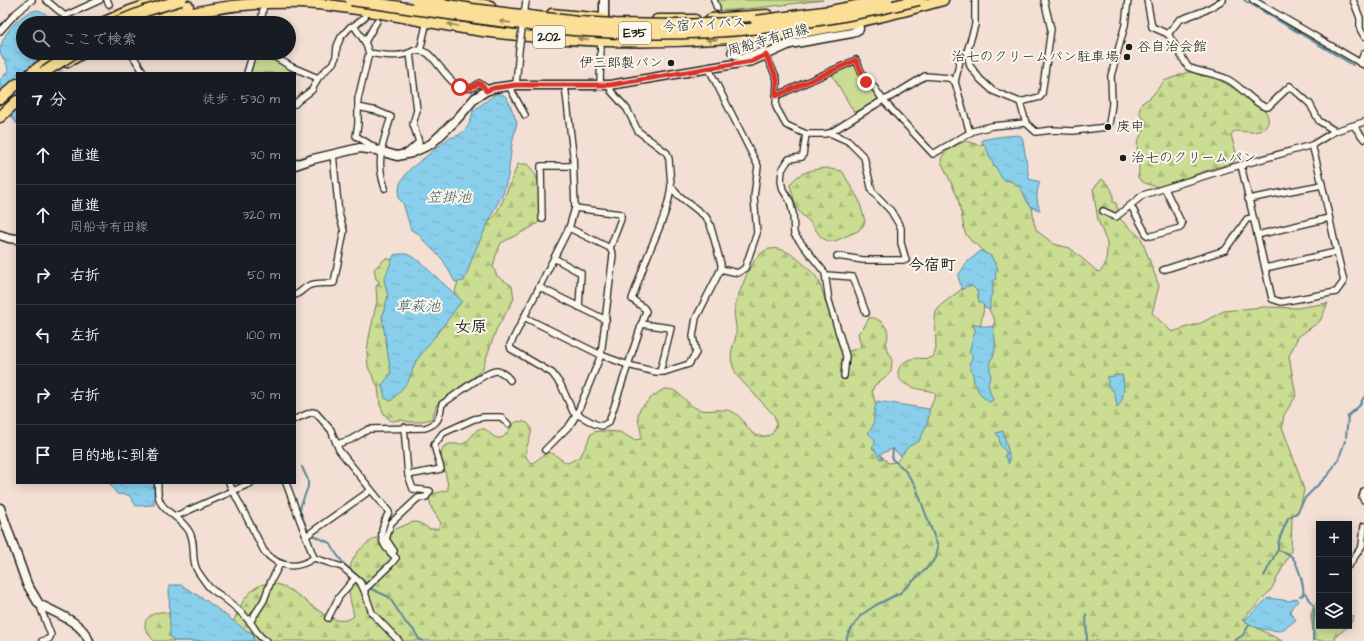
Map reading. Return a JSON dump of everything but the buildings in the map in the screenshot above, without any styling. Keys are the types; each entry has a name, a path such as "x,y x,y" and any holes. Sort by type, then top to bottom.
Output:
{"highway":[{"path":"118,16 163,0"},
{"path":"132,16 181,0"},
{"path":"154,16 170,10 221,0"},
{"name":"E35","path":"351,0 529,26 614,32 677,33 796,24 877,10 918,0"},
{"name":"E35","path":"416,0 479,10 571,21 615,24 675,25 728,24 761,21 831,11 887,0"},
{"name":"今宿バイパス","path":"445,0 529,12 604,19 667,20 762,16 824,8 868,0"},
{"name":"今宿バイパス","path":"179,16 199,10 226,6 264,2 291,2 319,4 427,20 490,32 601,41 684,42 765,36 807,31 858,21 943,0"},
{"path":"25,72 41,60"},
{"path":"32,72 49,60"},
{"path":"45,72 63,60"},
{"path":"53,72 72,60"},
{"path":"0,92 16,79"},
{"path":"0,99 16,85"},
{"path":"0,111 16,96"},
{"path":"0,117 16,101"}],"main road":[{"path":"604,0 604,19"},
{"name":"周船寺有田線","path":"296,165 360,148 377,150 397,156 411,154 431,144 457,119 475,98 486,91 512,85 610,85 710,69 752,61 790,44 852,33 860,29 858,21"},
{"path":"0,235 16,239"},
{"path":"0,508 27,584 36,600 42,606 73,622 86,635 88,641"}],"street":[{"path":"1,27 32,0"},
{"path":"46,0 65,16 100,0"},
{"path":"714,0 717,8"},
{"path":"975,0 975,25 967,52 970,66 980,79 993,91 1020,102 1040,97 1042,94 1051,29 1044,0"},
{"path":"1020,102 1026,123 1036,132 1052,130 1073,131 1107,127 1110,124 1112,104 1111,76 1116,53 1125,25 1128,0"},
{"path":"1147,0 1152,27 1168,34 1188,67 1229,80 1265,107 1268,107 1290,86 1310,104 1319,122 1335,131"},
{"path":"1168,34 1179,20 1206,10 1223,0"},
{"path":"1253,0 1362,64 1364,53"},
{"path":"1353,0 1360,18 1360,29 1364,36"},
{"path":"525,115 512,85 526,1"},
{"path":"261,16 264,2"},
{"path":"296,103 312,90 318,78 333,62 336,57 340,37 350,27 354,26 365,17 366,11"},
{"path":"600,84 601,41 604,19"},
{"path":"420,51 427,20"},
{"path":"365,42 378,21"},
{"path":"354,26 365,42 369,53 358,99 356,136 377,150"},
{"path":"369,53 398,56 415,50 425,52 448,77 460,87 470,88 479,83 486,91"},
{"path":"732,52 734,55 741,57 764,51 777,79 776,107 786,125 806,134 830,133 925,76 949,78 955,82"},
{"path":"967,52 961,56 955,82 970,133"},
{"path":"406,154 419,142 413,124 417,110 410,53"},
{"path":"136,60 143,72"},
{"path":"247,72 251,60"},
{"path":"280,60 318,78"},
{"path":"776,96 856,60 866,82 874,87 883,100 933,154 970,133 992,126 1026,123"},
{"path":"710,69 758,166 754,197 758,233 745,268 738,273 721,269"},
{"path":"565,85 573,166 575,208 569,228 510,345 511,349 552,373 561,385 573,412 602,426 609,422 646,311 632,299 670,199 671,186 670,159 667,153 638,131 627,109 611,91 610,85"},
{"path":"358,107 377,111 391,117 377,150 385,188"},
{"path":"1103,211 1116,217 1143,195 1312,145 1335,131 1364,122"},
{"path":"1354,126 1364,139"},
{"path":"830,133 848,141 864,157 872,191 891,211 901,228 901,243 906,260 863,260 838,256"},
{"path":"806,134 804,155 802,157 789,159 782,170 781,181 790,202 793,214 794,234 826,275 830,301 846,356 844,376"},
{"path":"1241,165 1252,218 1272,299 1281,302 1336,292 1344,281 1312,145"},
{"path":"296,294 308,286 334,283 344,231 339,214 333,154"},
{"path":"542,219 541,166 573,166"},
{"path":"524,317 601,355 628,365 664,372 689,364 696,352 692,336 696,318 721,269 721,264 710,224 702,214 676,194 671,186"},
{"path":"1248,199 1322,186"},
{"path":"1131,206 1147,235 1151,236 1180,228 1182,224 1165,189"},
{"path":"575,208 621,214 622,219 610,248"},
{"path":"1163,270 1225,250 1247,219 1252,218"},
{"path":"1257,235 1328,218"},
{"path":"545,450 570,425 577,414 601,355 606,320 608,288 613,255 610,248 569,228"},
{"path":"1265,268 1336,252"},
{"path":"554,258 581,273 579,307"},
{"path":"826,275 853,277 866,313"},
{"path":"539,287 606,320"},
{"path":"641,324 671,328 660,372"},
{"path":"337,444 350,440 369,429 404,427 426,428 432,426 438,421 442,404 490,372 497,371 504,374 510,380"},
{"path":"296,418 312,412 316,413 331,430 339,450 390,512 383,524 382,539 384,545 396,558"},
{"path":"408,475 441,469 434,445 442,433 474,419 484,417 501,417 508,424"},
{"path":"396,558 397,556 386,539 391,523 418,498 426,497 430,491 413,489 408,475 404,427"},
{"path":"158,484 157,493 162,506 166,511 176,516 185,524 191,534 194,544 193,560 197,570 205,580 208,587 224,598 250,622 262,639 267,641"},
{"path":"228,484 264,551 269,556 280,564 297,566 305,564 314,558 342,566 360,582 372,613 398,641"},
{"path":"176,516 248,484"},
{"path":"286,484 314,558"},
{"path":"306,536 371,490"},
{"path":"1352,560 1362,546 1364,526"},
{"path":"364,590 396,558"},
{"path":"250,622 264,600 271,581 280,564"},
{"path":"328,618 339,597 355,578"},
{"path":"42,606 41,609 51,635 49,639 42,641"}],"green space":[{"path":"717,0 823,0 720,11"},
{"path":"251,60 280,60 292,67 290,72 247,72"},
{"path":"853,64 879,97 879,100 864,109 854,112 831,73"},
{"path":"1188,72 1209,76 1240,92 1266,112 1268,121 1266,127 1255,132 1233,132 1231,135 1237,156 1233,163 1211,169 1161,187 1148,184 1138,178 1139,168 1137,144 1145,129 1146,123 1146,120 1142,117 1139,111 1142,103 1151,97 1164,81"},
{"path":"967,141 978,145 986,144 1009,178 1024,188 1032,206 1034,223 1037,231 1054,244 1070,248 1098,272 1101,271 1105,265 1107,243 1098,220 1093,189 1102,179 1112,191 1113,202 1116,203 1120,219 1141,238 1159,286 1152,313 1172,332 1201,323 1224,311 1263,307 1297,308 1328,303 1320,321 1298,337 1289,356 1296,396 1284,415 1282,427 1304,490 1300,509 1292,516 1291,551 1271,590 1242,620 1282,641 154,641 147,632 145,622 147,619 155,613 162,612 231,627 247,596 261,585 275,584 289,589 329,617 342,620 354,616 348,577 351,564 355,557 364,545 370,541 409,523 416,522 429,529 438,529 441,523 432,509 428,495 448,490 442,459 443,447 449,444 465,443 478,429 485,429 493,436 501,438 513,424 522,421 529,425 531,430 526,449 526,457 528,460 532,463 545,454 551,453 568,463 580,457 591,434 594,432 620,432 634,440 641,439 638,412 648,400 656,394 663,390 670,389 698,409 708,411 728,410 737,415 755,434 759,436 766,436 771,434 776,426 774,415 739,378 733,367 731,355 736,336 735,311 738,295 752,264 764,251 772,249 780,249 789,253 800,261 817,278 843,351 850,351 861,347 858,333 864,327 869,318 879,320 886,328 888,335 886,348 892,358 892,362 891,372 874,386 872,391 877,409 877,440 875,448 888,463 896,462 900,458 928,412 936,395 934,392 917,389 906,385 899,377 898,372 901,365 909,360 914,358 933,357 936,349 936,312 942,304 966,286 972,285 981,295 984,304 980,327 991,330 995,321 986,304 991,261 980,247 971,241 965,233 958,198 941,161 947,151"},
{"path":"518,164 527,164 532,170 539,184 541,207 539,222 501,243 496,255 493,267 497,276 512,286 514,299 496,330 482,370 459,391 437,404 432,419 417,422 402,420 391,421 384,414 380,405 378,387 368,367 367,352 377,301 376,287 379,281 376,279 374,269 386,258 395,261 414,358 449,309 461,273 483,227 496,214"},
{"path":"825,168 842,171 859,200 865,221 863,226 858,231 835,241 828,241 821,237 809,221 801,214 796,207 790,185 801,174"},
{"path":"1316,604 1316,629 1345,629 1335,637 1335,641 1314,640 1311,615 1314,605"}],"water":[{"path":"37,10 47,16 23,16"},
{"path":"16,22 16,60 51,60 49,72 16,72 16,123 0,99 0,80 8,71 7,64 0,52 6,35"},
{"name":"笠掛池","path":"497,93 506,96 517,122 512,144 508,176 503,194 475,251 464,281 455,282 443,260 418,233 411,230 403,203 398,198 400,183 409,170 449,138 463,132 471,121 473,111"},
{"path":"1017,135 1021,136 1023,140 1029,179 1040,182 1037,196 1040,210 1029,205 1018,185 1003,180 988,156 989,154 984,144 982,143 982,140"},
{"path":"981,251 991,256 998,269 995,274 996,279 993,281 990,309 985,308 982,303 979,302 977,291 972,286 967,286 962,290 958,276 967,262"},
{"name":"草萩池","path":"407,254 419,261 462,301 416,361 408,382 391,401 385,398 382,385 391,374 382,317 388,296 384,280 394,255"},
{"path":"973,325 993,327 995,349 993,358 990,361 991,376 988,383 990,393 993,398 992,401 989,402 978,391 974,383 969,363 972,359 972,354 969,353 974,333 976,332"},
{"path":"1122,375 1124,392 1122,401 1117,407 1115,395 1108,386 1108,380 1106,377"},
{"path":"877,401 929,409 928,421 919,441 908,447 901,456 893,449 880,454 883,459 880,459 876,451 872,448 875,441 868,433 873,424"},
{"path":"1003,431 1009,454 1009,464 1005,457 1007,453 1000,445 999,437 996,433"},
{"path":"110,484 154,484 154,505 136,506 129,495 117,494"},
{"path":"169,585 181,585 207,601 247,631 253,633 254,641 174,641 170,636"},
{"path":"1268,598 1290,601 1297,598 1299,601 1293,605 1290,612 1296,620 1281,631 1257,628 1245,620"}],"waterway":[{"path":"1244,0 1353,65"},
{"path":"1346,437 1348,416 1359,406 1364,397"},
{"path":"1300,596 1303,595 1303,591 1302,580 1298,568 1290,555 1278,550 1279,540 1288,518 1297,513 1305,498 1329,474 1339,458 1345,441"},
{"path":"846,641 848,634 861,615 876,605 900,593 936,558 938,547 915,485 904,469 892,459 893,449"},
{"path":"302,467 308,480 308,487 300,511 307,529"},
{"path":"312,535 330,543 344,564 366,583"},
{"path":"1264,576 1278,549"},
{"path":"369,588 389,597 406,623 413,629 419,639 423,641"},
{"path":"1304,593 1313,605"},
{"path":"1313,641 1314,608"},
{"path":"1086,614 1087,641"},
{"path":"1234,641 1243,635 1249,625"}],"tunnel":[{"path":"109,4 114,16"},
{"path":"726,37 731,52"},
{"path":"60,72 61,61"}],"place":[{"name":"谷自治会館","path":"1129,47"},
{"name":"治七のクリームパン駐車場","path":"1127,57"},
{"name":"伊三郎製パン","path":"671,63"},
{"name":"庚申","path":"1108,127"},
{"name":"治七のクリームパン","path":"1123,158"}],"district":[{"name":"今宿町","path":"932,265"},
{"name":"女原","path":"471,327"}],"route":[{"path":"460,87 470,88 479,83 486,91 494,88 516,85 610,85 752,61 766,55 777,79 776,96 856,60 866,82"}]}
